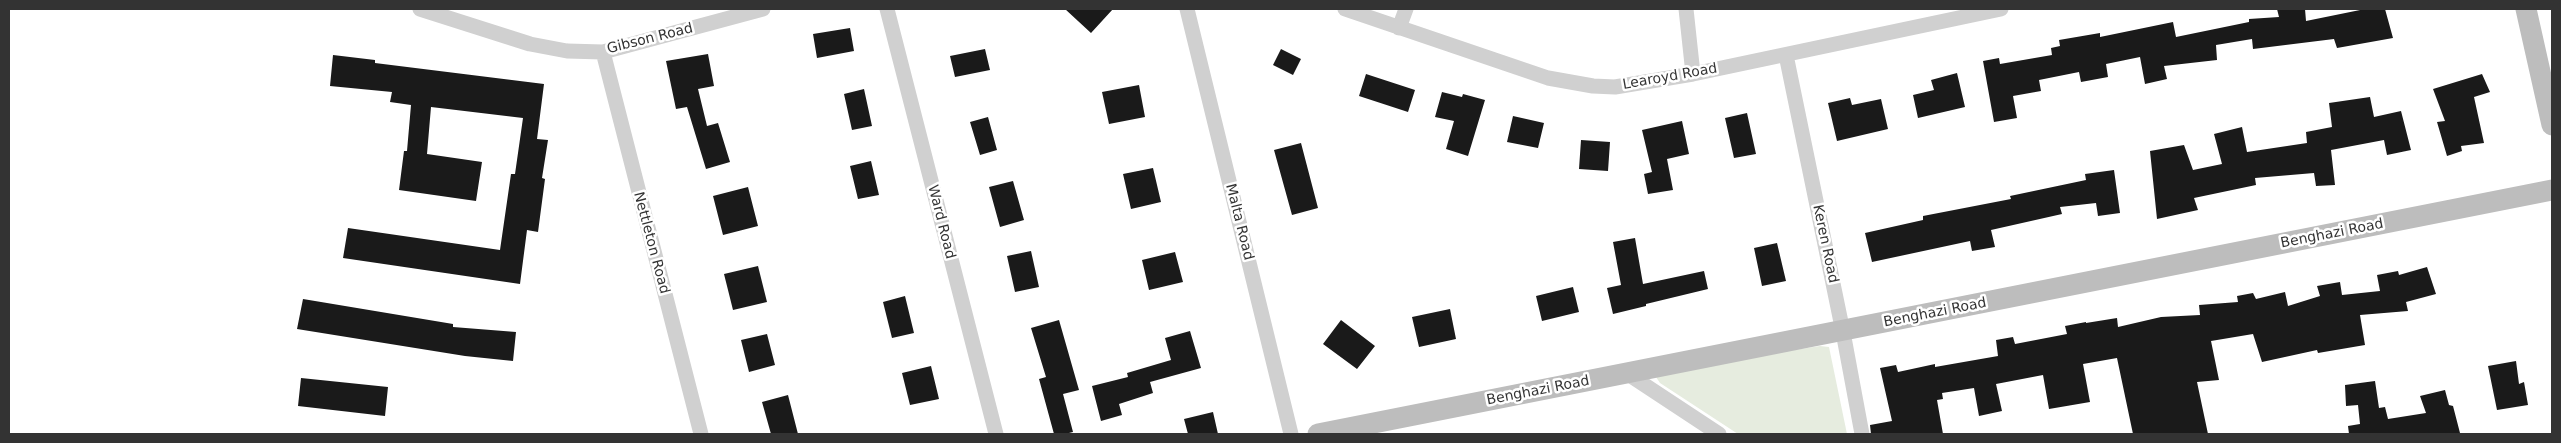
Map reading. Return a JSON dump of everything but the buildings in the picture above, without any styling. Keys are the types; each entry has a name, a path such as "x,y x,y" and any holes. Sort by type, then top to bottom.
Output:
{"street":[{"name":"Gibson Road","path":"420,9 530,44 567,51 603,52 763,9"},
{"name":"Ward Road","path":"887,9 996,434"},
{"name":"Malta Road","path":"1187,9 1291,434"},
{"name":"Learoyd Road","path":"1344,9 1548,78 1593,86 1640,84 1694,74 2001,9"},
{"path":"1399,28 1406,9"},
{"path":"1686,9 1694,74"},
{"path":"2526,9 2552,125"},
{"name":"Nettleton Road","path":"603,52 701,434"},
{"name":"Keren Road","path":"1786,55 1844,332 1862,434"},
{"name":"Benghazi Road","path":"1318,434 1844,332 2552,190"},
{"path":"1628,374 1720,434"}],"shaded area":[{"path":"1820,346 1829,347 1847,434 1738,434 1660,383 1656,377 1671,369"}]}
